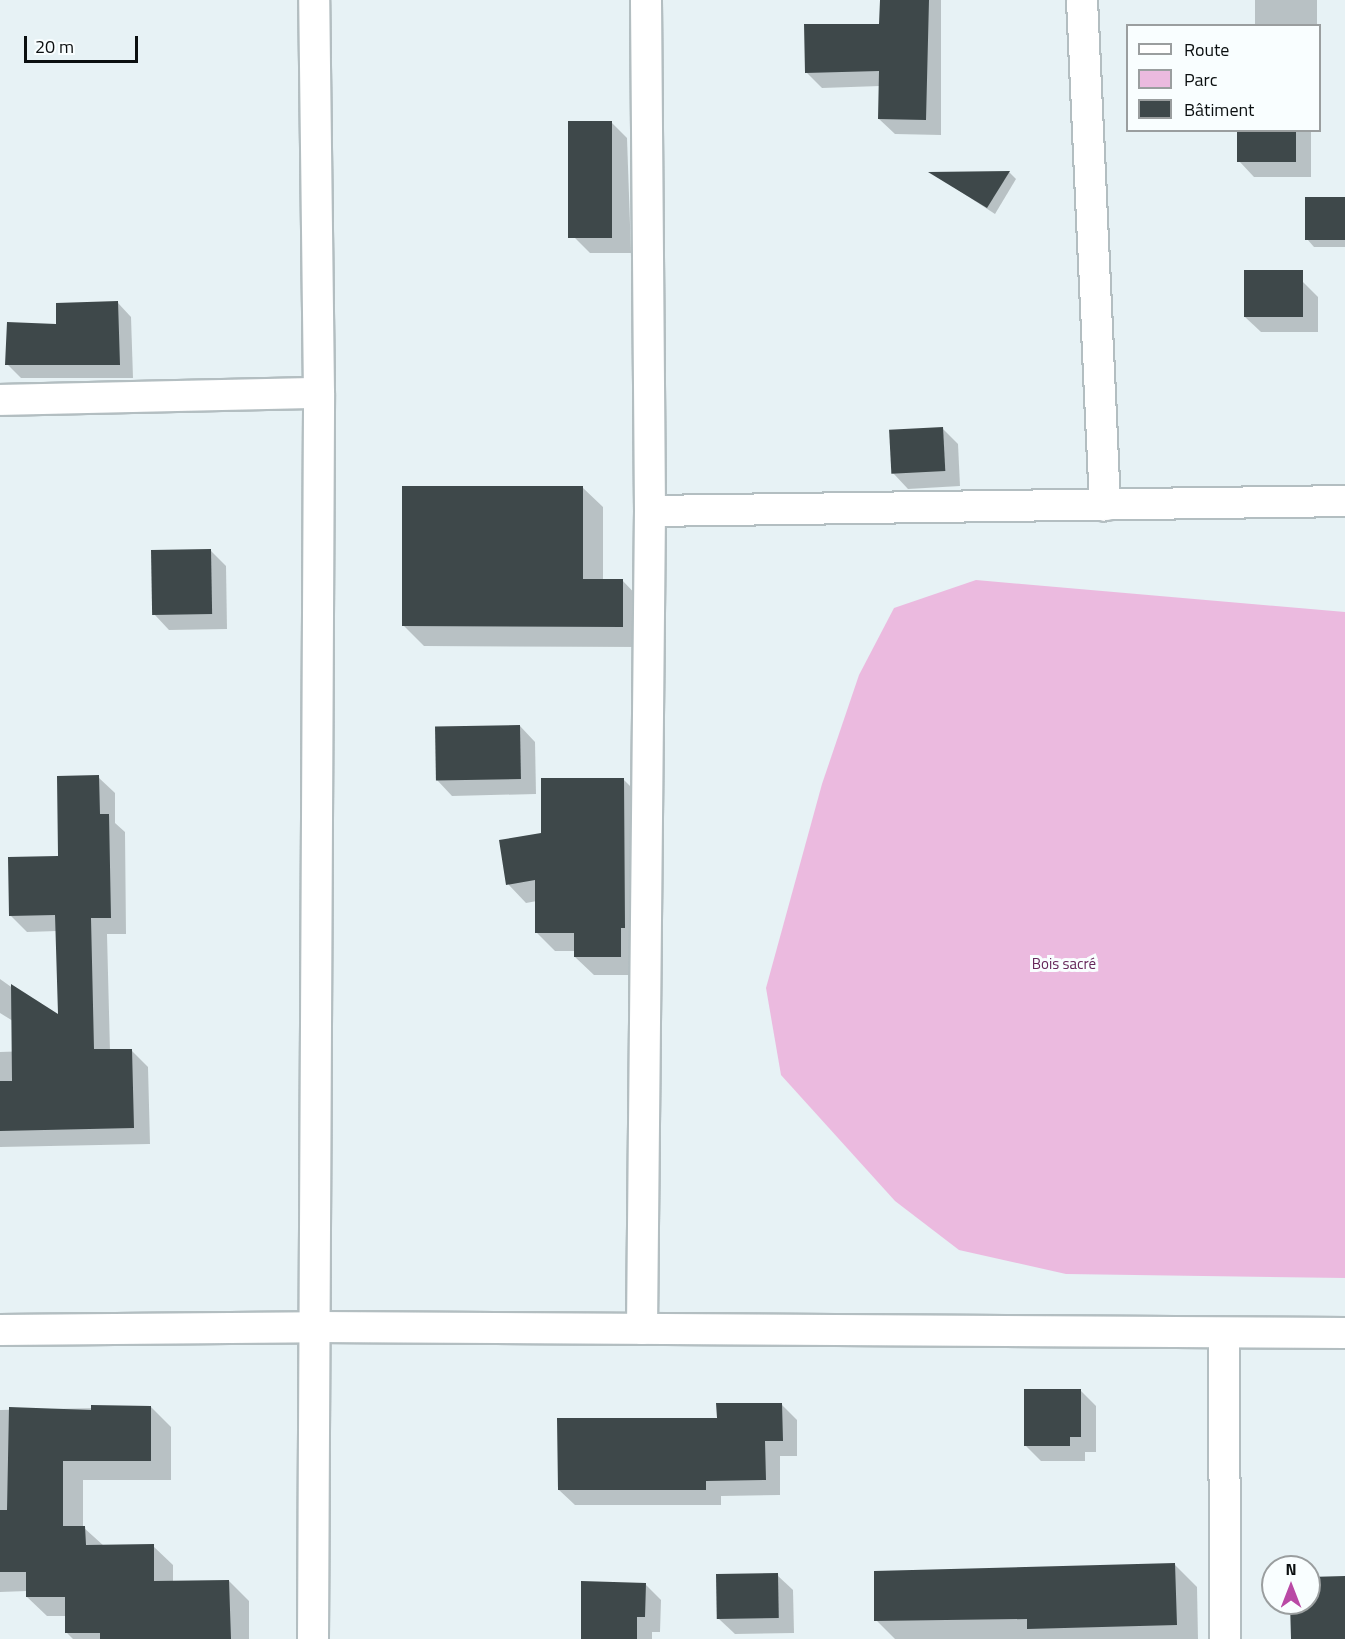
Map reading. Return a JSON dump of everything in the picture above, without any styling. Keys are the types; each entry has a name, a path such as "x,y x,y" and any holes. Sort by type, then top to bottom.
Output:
{"street":[{"path":"313,1639 320,393 314,0"},
{"path":"642,1329 650,511 646,0"},
{"path":"1082,0 1105,505"},
{"path":"0,400 320,393"},
{"path":"650,511 1345,501"},
{"path":"0,1330 316,1327 1345,1333"},
{"path":"1224,1333 1225,1639"}],"green space":[{"name":"Bois sacré","path":"976,580 1345,612 1345,1278 1066,1274 959,1250 895,1201 781,1075 766,988 822,784 859,675 894,608"}],"building":[{"path":"880,0 929,0 926,120 878,119 879,71 805,73 804,24 879,24"},
{"path":"568,121 612,121 612,238 568,238"},
{"path":"1237,132 1296,132 1296,162 1237,162"},
{"path":"1010,171 987,208 928,172"},
{"path":"1305,197 1345,197 1345,240 1305,240"},
{"path":"1244,270 1303,270 1303,317 1244,317"},
{"path":"118,301 120,365 5,365 7,322 56,324 56,303"},
{"path":"943,427 945,471 891,474 889,430"},
{"path":"402,486 583,486 583,579 623,579 623,627 402,626"},
{"path":"211,549 212,614 152,615 151,550"},
{"path":"520,725 521,779 436,780 435,726"},
{"path":"99,775 100,814 109,814 111,918 91,918 94,1049 132,1049 134,1128 0,1131 0,1081 12,1081 11,984 58,1014 55,915 9,916 8,857 58,856 57,776"},
{"path":"541,778 624,778 625,928 621,928 621,957 574,957 574,933 535,933 535,880 506,885 499,840 541,833"},
{"path":"1024,1389 1081,1389 1081,1437 1070,1437 1070,1446 1024,1446"},
{"path":"716,1403 782,1403 783,1441 765,1441 766,1480 706,1481 706,1490 558,1490 557,1418 717,1418"},
{"path":"91,1405 151,1406 151,1461 63,1461 63,1526 85,1526 86,1545 154,1544 154,1581 229,1580 231,1639 100,1639 100,1633 65,1633 65,1597 26,1597 26,1572 0,1572 0,1510 7,1510 9,1407 91,1410"},
{"path":"1175,1563 1177,1625 1027,1629 1027,1619 874,1621 874,1571"},
{"path":"778,1573 779,1618 717,1619 716,1574"},
{"path":"1345,1576 1345,1639 1291,1639 1290,1615 1321,1615 1321,1577"},
{"path":"581,1581 646,1583 645,1617 637,1617 637,1639 581,1639"}]}
